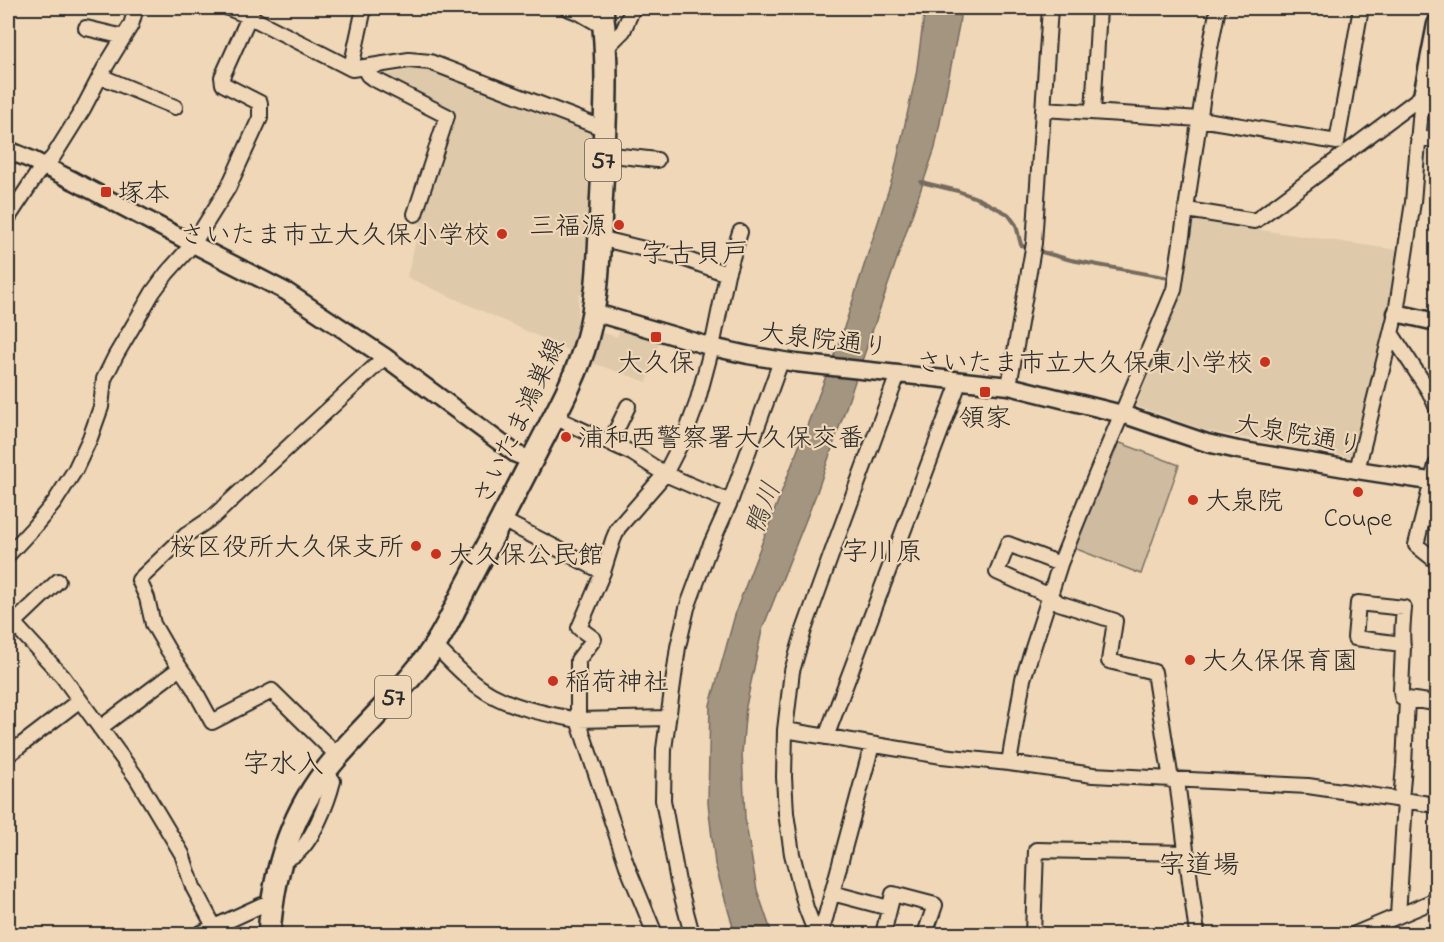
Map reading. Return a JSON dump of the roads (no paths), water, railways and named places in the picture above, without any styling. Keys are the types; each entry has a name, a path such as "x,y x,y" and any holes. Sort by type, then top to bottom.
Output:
{"main road":[{"name":"さいたま鴻巣線","path":"269,934 271,905 281,860 297,816 309,794 331,764 404,684 435,646 502,520 581,359 593,312 599,238 605,129 606,48 603,17"}],"street":[{"path":"8,218 37,174 53,157 83,108 132,22 136,8"},
{"path":"228,8 251,12 447,116 415,214"},
{"path":"357,68 364,8"},
{"path":"567,8 603,17"},
{"path":"606,48 623,31 633,8"},
{"path":"1009,386 1034,243 1050,8"},
{"path":"1093,112 1099,8"},
{"path":"1009,763 1023,679 1060,564 1174,290 1218,8"},
{"path":"1043,110 1200,119 1337,142 1360,8"},
{"path":"8,555 54,504 75,470 90,438 101,407 104,379 116,355 153,292 193,244 232,180 260,118 260,104 223,84 222,77 251,12"},
{"path":"1357,470 1396,313 1413,202 1422,101 1437,24"},
{"path":"86,28 124,37"},
{"path":"357,68 409,60 430,62 605,129"},
{"path":"100,75 176,107"},
{"path":"1186,210 1255,221 1422,101"},
{"path":"1422,101 1437,106"},
{"path":"1418,137 1437,141"},
{"path":"8,150 45,166 287,292 385,357 516,454 532,460"},
{"path":"603,154 657,160"},
{"path":"655,934 627,866 578,720 578,660 594,639 579,628 603,572 618,528 665,474 686,433 697,403 712,347 727,274 740,232"},
{"path":"599,238 684,259 727,274"},
{"name":"大泉院通り","path":"593,312 712,347 788,362 1009,386 1122,414 1207,443 1434,482"},
{"path":"1396,313 1437,322"},
{"path":"1391,333 1437,406"},
{"path":"331,764 272,692 212,722 153,624 147,598 139,580 186,535 213,517 385,357"},
{"path":"692,934 678,882 663,800 664,749 678,647 687,608 708,551 788,362"},
{"path":"816,934 806,908 792,854 786,813 785,730 792,671 892,373"},
{"path":"826,737 960,380"},
{"path":"610,443 628,406"},
{"path":"554,417 632,453 665,474 730,502"},
{"path":"1437,465 1416,545 1437,561"},
{"path":"502,520 603,572"},
{"path":"1060,564 1008,544 997,572 1050,596 1059,603 1115,621 1109,662 1154,672 1187,853 1197,934"},
{"path":"58,581 10,620 63,677 136,777 182,854 193,887 216,931"},
{"path":"1402,644 1402,697 1437,703"},
{"path":"435,646 466,676 492,695 531,711 578,720 668,718"},
{"path":"100,728 180,668"},
{"path":"1398,916 1407,699"},
{"path":"8,755 80,700"},
{"path":"785,730 942,756 1093,775 1308,786 1437,805"},
{"path":"821,934 872,745"},
{"path":"1033,934 1035,850 1187,853"},
{"path":"832,893 890,908"},
{"path":"883,934 893,894 934,904 925,934"},
{"path":"1355,934 1437,900"},
{"path":"199,934 216,931 262,906 271,905"}],"waterway":[{"path":"921,182 958,191 1008,214 1016,225 1021,245 1027,248 1071,260 1169,278"}],"place":[{"name":"塚本","path":"106,192"},
{"name":"三福源","path":"619,225"},
{"name":"さいたま市立大久保小学校","path":"502,234"},
{"name":"大久保","path":"656,337"},
{"name":"さいたま市立大久保東小学校","path":"1265,362"},
{"name":"領家","path":"985,392"},
{"name":"浦和西警察署大久保交番","path":"566,437"},
{"name":"Coupe","path":"1358,492"},
{"name":"大泉院","path":"1193,500"},
{"name":"桜区役所大久保支所","path":"416,546"},
{"name":"大久保公民館","path":"436,554"},
{"name":"大久保保育園","path":"1190,660"},
{"name":"稲荷神社","path":"553,681"}],"district":[{"name":"字古貝戸","path":"695,253"},
{"name":"字川原","path":"882,551"},
{"name":"字水入","path":"283,763"},
{"name":"字道場","path":"1199,864"}],"water label":[{"name":"鴨川","path":"762,508"}]}
